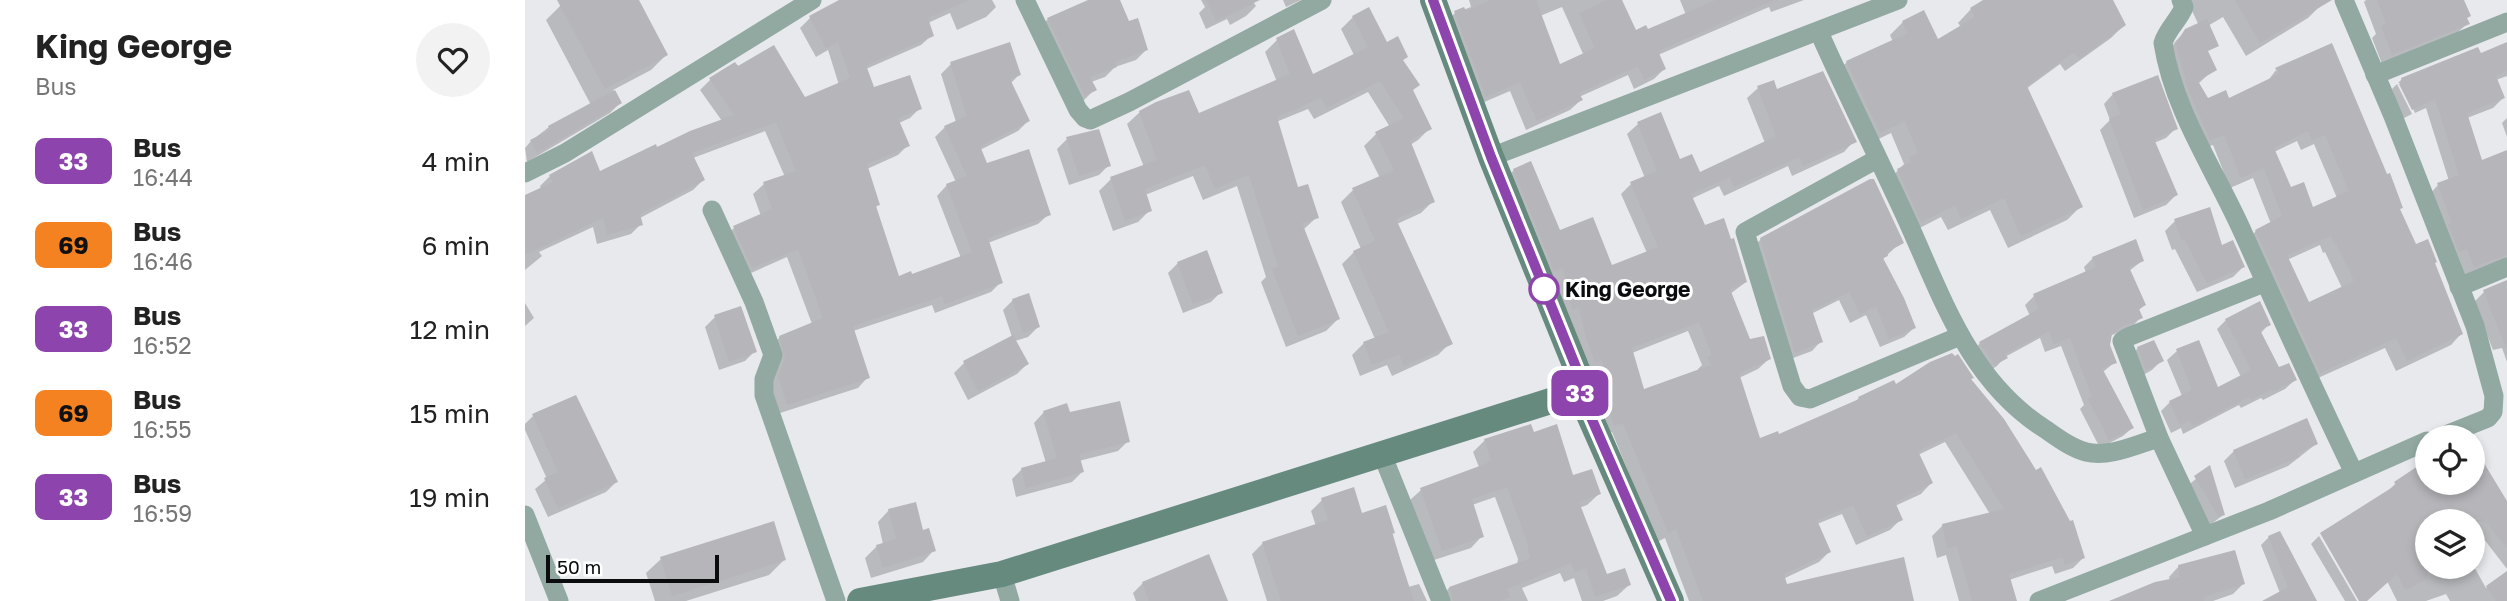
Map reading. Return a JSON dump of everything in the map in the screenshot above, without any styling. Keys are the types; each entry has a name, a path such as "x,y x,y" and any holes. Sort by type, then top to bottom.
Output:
{"street":[{"path":"525,173 565,153 812,0"},
{"path":"1025,0 1078,110 1090,120 1322,0"},
{"path":"1433,0 1580,385 1671,601"},
{"path":"1491,157 1819,32 1861,7 1898,0"},
{"path":"2181,0 2184,7 2181,15 2166,34 2163,43 2179,100 2189,127 2244,234 2264,283 2354,473"},
{"path":"2344,0 2475,326 2494,396 2493,412 2484,420 2471,425"},
{"path":"2375,75 2507,22"},
{"path":"1819,32 1960,336 1992,384 2024,416 2071,446 2087,452 2106,453 2159,438"},
{"path":"1877,159 1745,232 1792,386 1800,397 1810,399 1960,336"},
{"path":"712,210 754,302 773,355 764,379 764,394 836,601"},
{"path":"2459,287 2507,267"},
{"path":"2205,536 2159,438 2122,341 2264,283"},
{"path":"860,601 1002,574 1383,454 1580,385"},
{"path":"2039,601 2205,536 2415,446"},
{"path":"1383,454 1441,601"},
{"path":"525,515 559,601"},
{"path":"1002,574 1010,601"}],"building":[{"path":"557,0 639,0 668,55 605,89"},
{"path":"839,0 969,0 928,18 934,36 866,65 874,87 910,75 922,109 898,118 910,146 867,164 880,205 876,206 899,276 911,271 912,274 972,252 946,184 967,176 944,126 967,116 950,62 1010,42 1021,75 1010,79 1030,121 980,146 987,163 1029,149 1051,215 988,238 1003,283 945,304 942,296 853,326 870,378 787,405 778,376 785,358 779,336 823,318 798,249 752,268 733,226 772,209 763,182 796,171 776,122 692,153 705,180 640,214 643,225 607,235 603,218 525,255 525,195 553,182 549,175 592,151 600,171 656,144 657,147 690,131 734,115 709,78 735,62 738,66 774,45 805,97 850,78 838,42 826,48 809,16"},
{"path":"1088,0 1120,0 1129,21 1138,18 1148,50 1115,62 1117,67 1090,77 1097,90 1085,96 1047,18"},
{"path":"1206,0 1260,0 1216,21"},
{"path":"1491,0 1536,0 1560,64 1595,48 1579,13 1607,0 1622,0 1636,30 1646,25 1648,29 1716,0 1774,0 1658,51 1666,69 1644,80 1638,66 1579,93 1583,100 1537,121 1520,82 1486,97 1454,11 1464,7 1466,11"},
{"path":"1983,0 2113,0 2126,25 2079,59 2074,52 2027,86 2083,207 2021,236 2004,198 1961,219 1955,205 1921,222 1897,169 1911,162 1909,157 1918,153 1905,121 1880,133 1846,61 1908,33 1902,21 1924,10 1938,39 1975,17 1970,8"},
{"path":"2235,0 2332,0 2260,43"},
{"path":"2377,0 2464,0 2471,16 2467,18 2470,24 2392,55 2381,26 2386,24"},
{"path":"1369,7 1387,42 1398,36 1408,57 1403,60 1420,85 1413,90 1432,129 1410,140 1435,202 1396,219 1453,344 1404,366 1399,354 1372,365 1363,342 1389,332 1353,251 1375,241 1352,188 1394,170 1375,132 1404,118 1380,81 1326,108 1321,98 1277,117 1298,187 1308,184 1319,218 1302,223 1340,319 1298,336 1272,269 1278,266 1249,175 1215,189 1205,165 1145,189 1152,211 1125,221 1110,177 1157,160 1139,111 1189,90 1199,113 1290,74 1276,38 1294,29 1313,74 1368,47 1352,16"},
{"path":"2207,19 2219,46 2208,51 2217,70 2198,81 2208,98 2226,90 2229,98 2279,74 2275,68 2332,43 2387,174 2390,173 2403,208 2400,209 2416,244 2428,239 2463,334 2407,361 2396,338 2320,373 2255,230 2282,216 2264,168 2241,178 2224,135 2210,140 2188,89 2176,44 2185,29","holes":["2308,131 2312,141 2325,135 2349,191 2313,207 2304,182 2291,187 2274,148","2331,236 2354,281 2309,302 2287,255"]},
{"path":"2507,42 2507,71 2496,76 2505,98 2467,113 2482,160 2507,150 2507,255 2474,267 2467,249 2459,252 2448,224 2452,223 2437,183 2459,175 2435,99 2412,110 2399,84 2402,82 2401,78 2478,47 2481,53"},
{"path":"1823,71 1857,142 1803,166 1799,157 1734,187 1730,177 1691,194 1705,225 1724,218 1731,239 1734,238 1747,282 1730,289 1750,339 1764,336 1771,359 1739,373 1760,438 1778,431 1779,434 1859,399 1858,397 1894,380 1896,384 1930,362 1952,353 1955,356 1958,354 1974,378 1971,379 2004,419 2036,470 2041,467 2070,521 2073,520 2085,558 2065,565 2063,557 2009,574 2017,601 1972,601 1957,546 1947,548 1942,524 2004,509 1956,433 1918,451 1933,483 1895,502 1903,520 1867,536 1853,505 1817,520 1831,552 1784,574 1787,584 1904,557 1914,601 1703,601 1676,529 1668,533 1623,423 1614,426 1604,396 1612,393 1602,360 1595,362 1579,308 1572,310 1563,268 1554,271 1513,169 1531,161 1560,230 1593,217 1612,265 1658,247 1630,182 1657,171 1637,122 1661,112 1680,159 1692,154 1700,172 1776,136 1757,86 1774,80 1777,89","holes":["1699,322 1712,355 1707,357 1711,365 1644,389 1632,348"]},
{"path":"2158,75 2178,129 2154,139 2178,195 2143,210 2109,119 2121,114 2112,93"},
{"path":"615,90 622,103 537,153 530,140 550,130 548,126"},
{"path":"1099,129 1111,166 1079,176 1066,137"},
{"path":"1874,179 1904,243 1887,252 1888,256 1883,258 1916,328 1889,339 1876,306 1860,314 1849,292 1812,310 1823,342 1795,353 1760,238"},
{"path":"2210,207 2222,245 2233,240 2245,267 2207,283 2185,240 2182,241 2174,219"},
{"path":"2136,239 2144,261 2129,267 2146,305 2139,309 2143,318 2112,334 2110,345 2117,363 2102,368 2134,428 2109,440 2088,399 2092,397 2070,338 2054,344 2049,331 2005,354 2008,358 1995,365 1979,342 2039,309 2033,294 2096,267 2092,257"},
{"path":"1207,250 1223,293 1193,304 1177,262"},
{"path":"2507,280 2507,348 2506,348 2483,290"},
{"path":"1029,293 1040,327 1023,333 1012,299"},
{"path":"2260,301 2271,325 2260,330 2279,367 2289,363 2297,380 2250,400 2249,397 2193,426 2190,420 2180,425 2169,401 2192,390 2176,349 2199,340 2218,387 2251,370 2225,319"},
{"path":"741,306 757,352 729,362 714,315"},
{"path":"1013,335 1029,364 978,391 963,361"},
{"path":"2154,340 2164,361 2146,370 2137,347"},
{"path":"576,395 618,482 558,508 544,478 558,472 532,414"},
{"path":"1120,401 1130,442 1079,454 1084,472 1026,488 1021,468 1057,458 1043,411 1067,403 1070,412"},
{"path":"2307,418 2318,444 2298,453 2300,457 2245,479 2233,450"},
{"path":"1531,424 1534,432 1557,424 1573,475 1592,469 1601,494 1579,502 1607,574 1625,568 1631,585 1595,597 1586,568 1575,572 1571,563 1507,589 1510,597 1499,601 1453,601 1449,587 1531,558 1527,548 1529,547 1507,487 1472,499 1484,537 1442,551 1420,488 1485,464 1491,460 1484,439"},
{"path":"2210,465 2225,515 2219,517 2194,476"},
{"path":"2485,465 2507,501 2507,548 2485,522 2485,509 2415,509 2415,579 2427,579 2405,590 2397,574 2367,601 2359,601 2320,533 2396,485 2394,482 2415,468 2415,495 2485,495"},
{"path":"1354,487 1362,513 1386,505 1395,533 1392,534 1414,601 1281,601 1262,542 1328,520 1321,498"},
{"path":"916,502 923,530 929,528 936,551 883,568 876,545 896,539 888,509"},
{"path":"774,521 786,560 672,596 660,557"},
{"path":"2280,531 2317,601 2262,601 2288,587 2268,536"},
{"path":"2235,550 2245,584 2204,597 2204,601 2109,601 2155,582 2180,577 2178,565"},
{"path":"1209,554 1228,601 1149,601 1142,582"},
{"path":"2507,571 2507,601 2496,601 2486,586"}],"bus line":[{"name":"33","path":"1433,0 1491,157 1580,377 1580,392 1671,601"}],"place":[{"name":"King George","path":"1544,289"}]}
